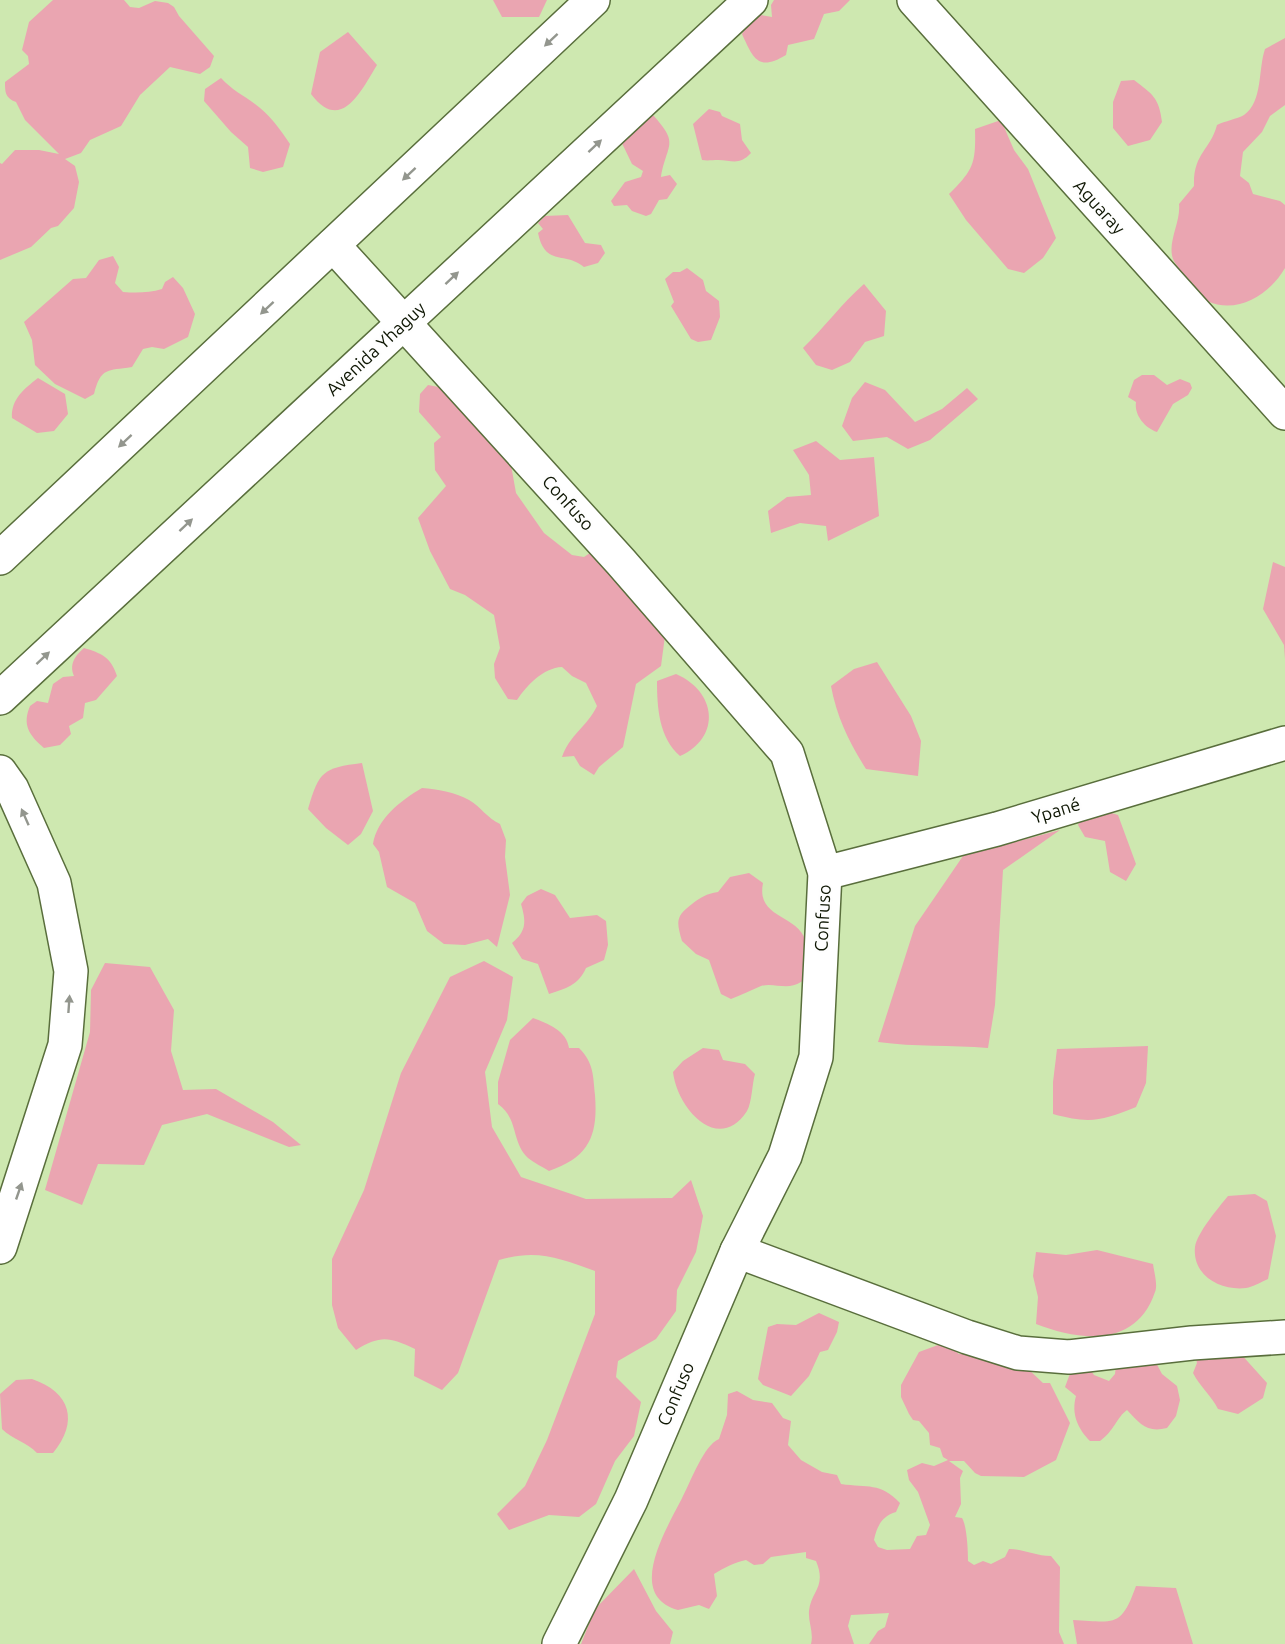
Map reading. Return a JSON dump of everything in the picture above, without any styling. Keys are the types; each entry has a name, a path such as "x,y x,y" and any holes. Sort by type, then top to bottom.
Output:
{"street":[{"path":"0,558 593,0"},
{"name":"Avenida Yhaguy","path":"0,698 752,0"},
{"name":"Aguaray","path":"914,0 1285,413"},
{"name":"Confuso","path":"333,245 621,562 787,753 825,873 816,1056 785,1156 737,1251 631,1500 559,1644"},
{"name":"Ypané","path":"825,873 997,829 1285,743"},
{"path":"0,772 12,789 54,883 71,971 65,1045 0,1247"},
{"path":"737,1251 967,1337 1018,1353 1069,1357 1192,1343 1285,1337"}],"shaded area":[{"path":"53,0 124,0 130,7 139,8 155,1 168,3 174,7 179,16 214,56 210,67 200,74 170,67 140,95 121,126 90,140 81,153 65,159 75,166 79,182 74,208 58,226 51,228 31,247 0,260 0,163 2,164 15,150 39,150 59,154 25,120 16,102 8,97 5,86 5,82 29,64 28,56 22,50 29,22"},
{"path":"493,0 547,0 539,17 502,17"},
{"path":"774,0 850,0 839,11 824,14 814,39 788,45 786,55 777,60 763,62 753,56 742,34 755,14 772,17 771,5"},
{"path":"348,32 377,65 357,96 349,104 341,109 332,110 322,105 311,94 320,52"},
{"path":"1285,38 1285,105 1270,116 1262,132 1243,152 1240,176 1249,183 1253,194 1280,201 1285,205 1285,268 1271,286 1252,300 1241,304 1219,305 1202,298 1173,259 1172,246 1179,204 1194,186 1196,166 1217,125 1244,115 1254,102 1265,49"},
{"path":"221,78 265,113 286,138 290,144 283,167 263,172 250,168 248,147 231,132 204,101 205,89"},
{"path":"1134,80 1157,101 1162,122 1150,140 1128,146 1113,128 1113,102 1121,81"},
{"path":"709,109 720,112 722,116 740,124 742,140 751,153 743,160 702,160 693,124"},
{"path":"642,115 653,115 666,133 669,144 661,177 670,175 677,184 667,199 659,200 651,214 646,216 632,211 627,205 614,206 611,201 625,182 641,177 643,171 632,164 619,137"},
{"path":"1001,120 1014,150 1028,169 1056,238 1043,258 1024,273 1008,269 966,220 949,194 968,172 974,159 975,129"},
{"path":"568,215 585,243 601,245 605,253 598,263 584,267 577,262 556,257 545,250 541,244 538,233 543,229 538,223 545,216"},
{"path":"113,256 119,267 115,283 123,292 162,289 165,282 173,277 183,288 195,314 188,337 164,349 152,347 143,349 132,367 106,372 99,379 94,394 85,399 55,384 35,365 32,340 24,322 73,279 86,278 99,260"},
{"path":"687,268 703,280 706,291 719,301 720,317 711,340 698,342 691,339 671,306 674,302 665,279 673,272 680,272"},
{"path":"864,284 886,311 884,336 865,342 850,362 832,370 816,365 803,348"},
{"path":"1142,375 1154,375 1167,385 1180,379 1190,383 1192,388 1188,395 1173,404 1157,432 1141,420 1136,402 1128,397 1134,380"},
{"path":"38,378 65,394 68,414 54,431 37,433 12,418 16,400 23,390"},
{"path":"865,382 885,390 915,422 942,409 967,388 978,399 930,440 908,449 887,437 853,441 842,426 852,398"},
{"path":"428,385 449,389 511,465 516,493 544,533 572,555 584,557 590,553 621,562 665,636 661,666 636,684 623,747 599,767 594,775 580,766 574,756 562,757 569,742 597,706 586,683 572,676 562,667 555,668 536,678 517,700 508,699 495,678 494,664 500,648 494,615 465,595 450,589 430,551 418,518 446,486 435,470 434,443 441,437 419,412 420,394"},
{"path":"816,441 840,460 874,457 879,516 828,541 826,526 800,523 771,533 768,511 787,497 811,495 809,475 793,450"},
{"path":"1273,562 1285,567 1285,659 1284,645 1263,609"},
{"path":"84,648 105,657 112,664 117,676 96,700 85,703 83,718 69,726 71,734 60,745 44,748 34,739 28,729 27,719 30,706 37,701 48,703 53,684 63,677 74,676 72,668 74,660"},
{"path":"877,662 911,716 921,741 918,776 866,769 840,719 831,686 854,669"},
{"path":"676,674 699,691 706,702 709,714 708,726 703,738 694,748 680,756 673,749 663,731 657,691 657,681"},
{"path":"362,763 373,811 361,834 348,845 326,828 308,809 316,786 324,774 339,767"},
{"path":"422,788 446,791 464,797 500,824 506,840 505,857 510,895 497,947 488,939 465,945 444,944 427,931 415,903 387,887 379,852 373,844 375,835 391,812"},
{"path":"1102,810 1118,815 1136,864 1126,881 1110,872 1105,841 1085,837 1078,825 1083,813"},
{"path":"1060,830 1003,870 995,1005 988,1048 878,1042 915,926 963,856"},
{"path":"749,873 763,883 762,895 771,910 801,932 807,946 806,974 803,980 796,985 761,986 731,999 721,994 709,960 696,954 682,941 678,924 683,912 698,899 718,892 730,877"},
{"path":"541,889 555,895 570,918 597,915 606,921 608,945 604,960 586,968 571,986 549,994 538,964 522,959 512,943 523,930 524,916 521,904 527,896"},
{"path":"484,961 513,977 507,1020 485,1072 492,1127 521,1177 586,1199 672,1198 691,1180 703,1216 696,1252 677,1290 676,1311 656,1339 618,1361 616,1377 641,1402 634,1436 615,1461 596,1504 579,1517 549,1515 509,1530 497,1514 525,1486 547,1440 595,1314 595,1271 548,1256 525,1255 499,1260 458,1373 442,1390 414,1376 415,1349 385,1339 372,1342 356,1350 338,1328 332,1305 332,1259 364,1190 401,1073 450,977"},
{"path":"105,963 150,967 174,1010 171,1051 183,1090 216,1089 273,1122 301,1145 289,1147 207,1114 162,1125 144,1165 98,1164 82,1205 45,1190 90,1032 91,990"},
{"path":"533,1018 560,1032 569,1048 579,1048 588,1059 594,1082 595,1122 588,1143 574,1159 549,1171 530,1160 523,1152 509,1117 498,1104 498,1082 510,1040"},
{"path":"1148,1046 1146,1083 1136,1107 1095,1120 1053,1114 1053,1082 1057,1049"},
{"path":"703,1048 719,1050 723,1060 745,1064 755,1074 747,1111 736,1123 724,1129 701,1122 691,1112 676,1086 673,1072 683,1061"},
{"path":"1255,1194 1267,1201 1276,1236 1268,1279 1246,1288 1218,1284 1203,1274 1198,1266 1195,1257 1197,1241 1209,1220 1228,1196"},
{"path":"1097,1250 1153,1264 1156,1289 1146,1310 1135,1323 1121,1331 1105,1335 1070,1334 1036,1324 1038,1297 1033,1276 1036,1252 1066,1255"},
{"path":"819,1313 839,1322 828,1350 820,1352 809,1376 791,1396 763,1385 758,1379 768,1327 777,1324 796,1325"},
{"path":"938,1345 948,1345 959,1354 987,1349 1027,1368 1043,1383 1050,1383 1070,1423 1056,1460 1024,1477 981,1476 964,1461 949,1461 963,1471 960,1478 961,1504 955,1517 962,1518 964,1522 968,1561 974,1565 983,1561 991,1564 1005,1557 1009,1549 1014,1549 1051,1556 1060,1567 1059,1632 1064,1644 869,1644 878,1631 885,1627 889,1613 851,1615 848,1626 854,1644 811,1644 809,1611 820,1577 816,1561 806,1558 806,1552 771,1557 763,1564 754,1565 746,1560 714,1574 717,1596 709,1609 699,1605 678,1610 662,1602 654,1590 652,1576 661,1542 698,1464 708,1448 719,1439 727,1415 728,1394 737,1391 753,1400 772,1403 783,1418 791,1421 788,1445 801,1460 822,1472 837,1475 841,1484 880,1489 900,1503 896,1512 887,1516 879,1526 874,1540 878,1547 887,1550 910,1549 917,1536 926,1535 930,1525 918,1492 909,1480 907,1470 922,1463 934,1466 948,1460 943,1457 940,1448 930,1445 929,1433 919,1421 913,1420 909,1414 901,1397 901,1385 919,1352"},
{"path":"1194,1349 1240,1353 1267,1383 1263,1398 1238,1414 1218,1409 1193,1373 1197,1363"},
{"path":"1154,1359 1162,1374 1177,1386 1180,1400 1176,1416 1167,1428 1154,1429 1144,1426 1127,1410 1105,1437 1100,1441 1090,1441 1082,1431 1075,1415 1076,1396 1065,1387 1071,1371 1089,1368 1094,1375 1109,1381 1115,1374 1116,1365"},
{"path":"32,1379 55,1392 63,1400 67,1409 66,1430 53,1453 37,1453 2,1429 0,1394 16,1380"},
{"path":"634,1569 656,1611 673,1632 670,1644 581,1644 595,1609"},
{"path":"1136,1586 1176,1588 1193,1644 1077,1644 1073,1620 1115,1620 1126,1609"}]}
